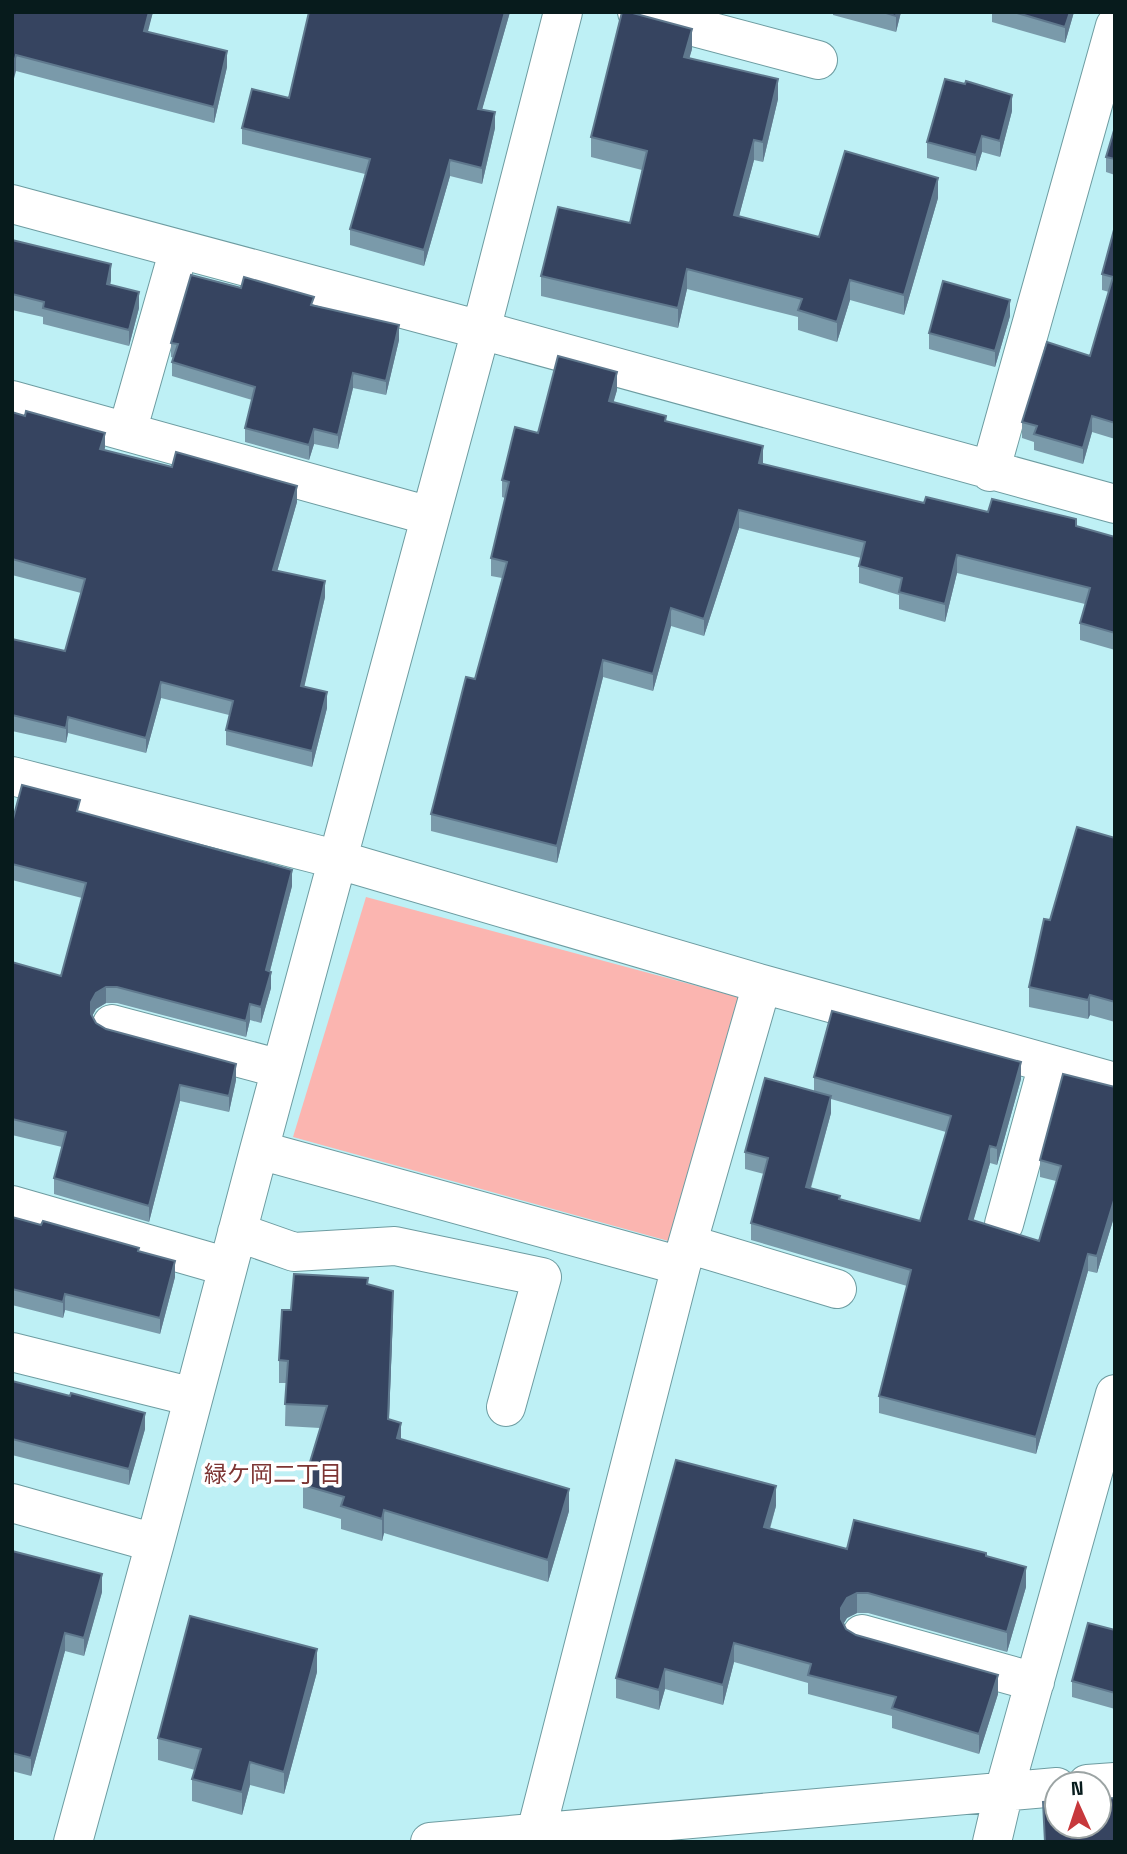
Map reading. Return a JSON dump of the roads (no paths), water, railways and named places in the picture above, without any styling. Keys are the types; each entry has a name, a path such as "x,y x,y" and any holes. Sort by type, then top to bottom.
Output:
{"street":[{"path":"73,1842 481,330 563,12"},
{"path":"637,12 818,60"},
{"path":"990,472 1115,26"},
{"path":"12,204 1115,504"},
{"path":"127,432 178,249"},
{"path":"12,400 430,516"},
{"path":"12,776 339,860 762,984 1115,1082"},
{"path":"536,1832 685,1255 762,984"},
{"path":"112,1024 281,1069"},
{"path":"1004,1224 1048,1064"},
{"path":"259,1150 685,1255 837,1289"},
{"path":"12,1205 232,1250 293,1252 395,1246 542,1277 506,1408"},
{"path":"12,1352 193,1397"},
{"path":"992,1842 1115,1394"},
{"path":"12,1503 155,1543"},
{"path":"862,1634 1035,1682"},
{"path":"430,1842 1043,1788"}],"district":[{"name":"緑ケ岡二丁目","path":"273,1474"}]}
